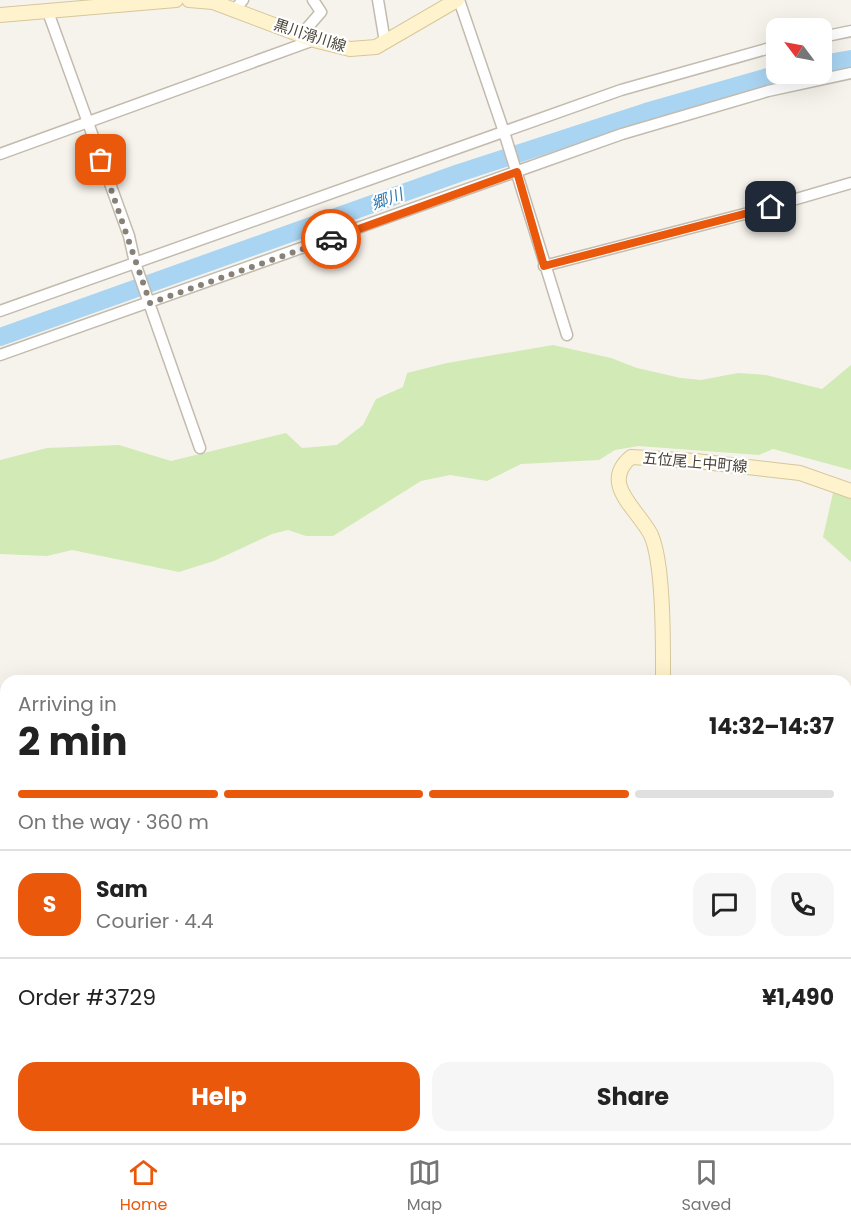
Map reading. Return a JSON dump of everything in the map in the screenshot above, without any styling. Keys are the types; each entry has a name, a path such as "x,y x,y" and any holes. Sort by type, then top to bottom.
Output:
{"main road":[{"path":"0,15 176,0"},
{"name":"黒川滑川線","path":"189,0 239,5 301,35 350,49 376,47 458,0"},
{"name":"五位尾上中町線","path":"663,675 662,628 651,536 621,489 617,479 621,466 631,457 696,460 800,472 851,491"}],"street":[{"path":"301,35 321,12 313,0"},
{"path":"378,0 385,42"},
{"path":"458,0 504,132 567,335"},
{"path":"48,12 129,236 135,263 200,448"},
{"path":"832,35 851,31"},
{"path":"0,154 314,40"},
{"path":"0,311 621,90 766,49"},
{"path":"0,355 678,117 768,91 851,73"},
{"path":"544,266 752,212 851,183"}],"green space":[{"path":"553,345 611,358 637,368 681,378 701,380 738,373 766,375 822,389 851,365 851,470 773,449 759,455 638,446 615,450 599,460 521,464 487,481 450,475 421,481 333,536 306,536 288,530 272,534 214,561 179,572 72,550 47,556 0,554 0,460 47,448 119,445 171,461 286,433 302,448 337,445 363,425 376,399 403,387 407,373 447,363"},
{"path":"833,493 851,498 851,562 823,537"}],"waterway":[{"name":"郷川","path":"832,62 851,59"},
{"name":"郷川","path":"0,337 459,173 646,112 766,77"}],"way so far":[{"path":"101,160 129,236 135,263 150,303 331,239"}],"route":[{"path":"331,239 517,172 544,266 771,207"}]}
